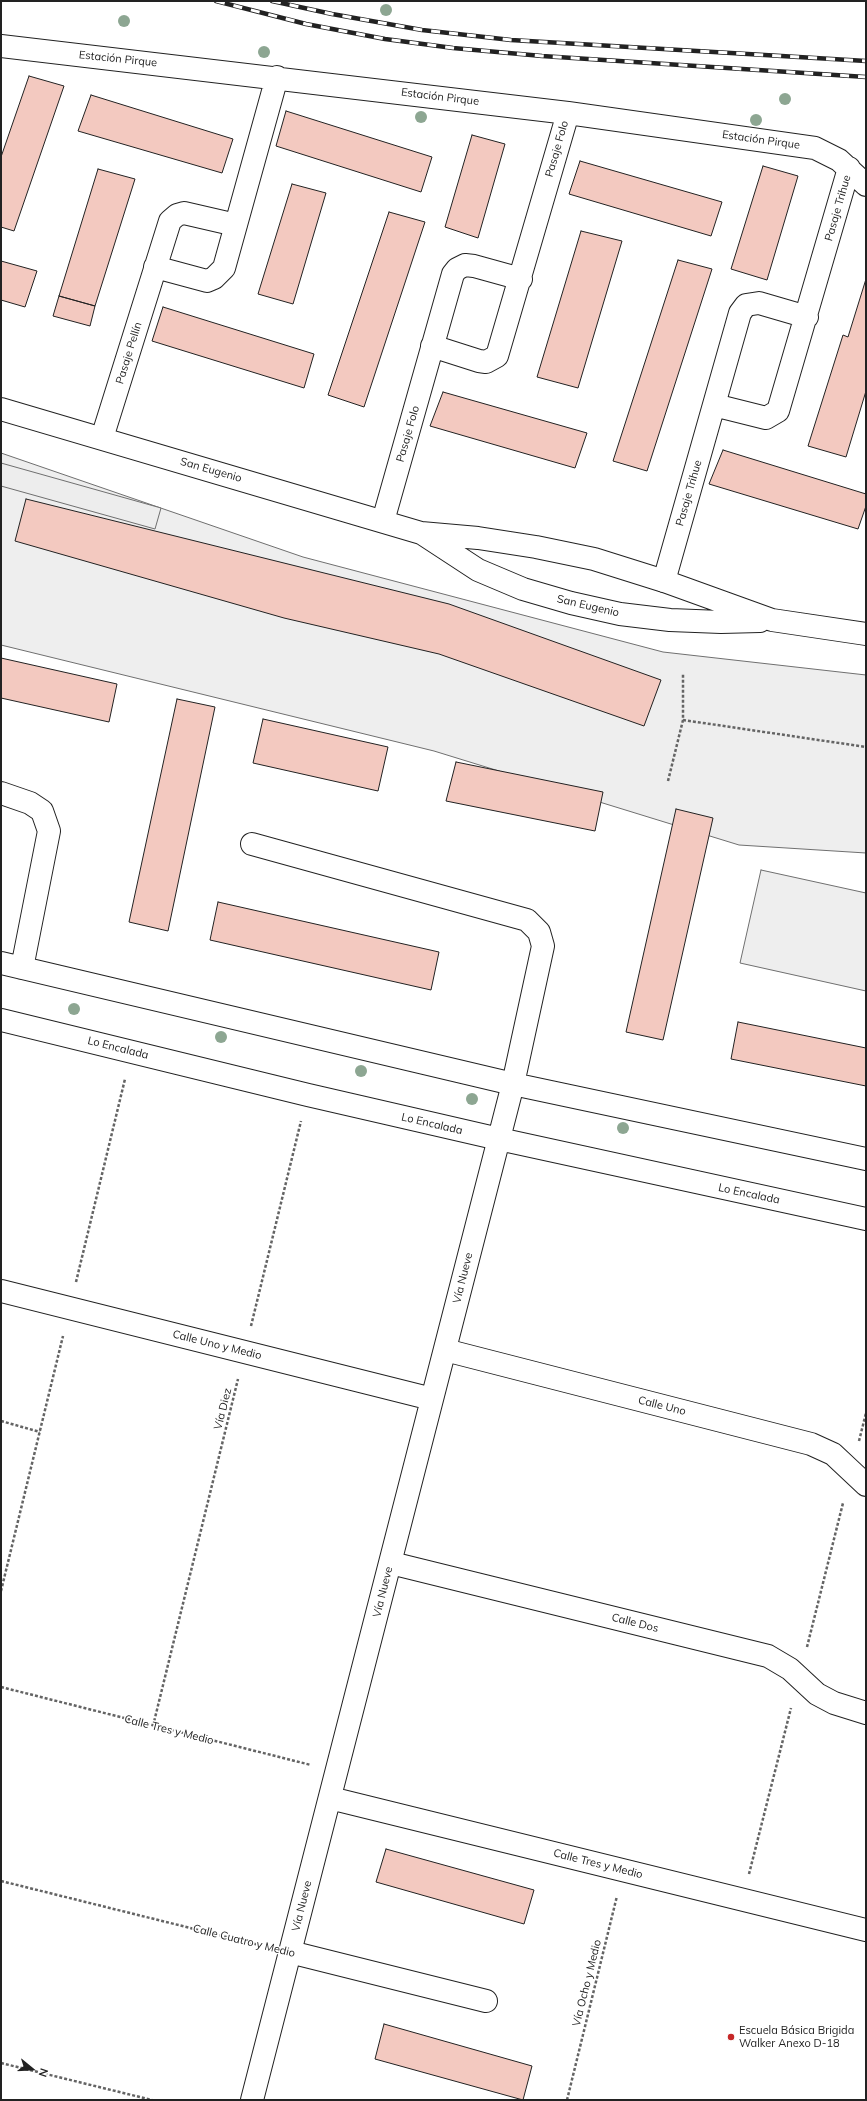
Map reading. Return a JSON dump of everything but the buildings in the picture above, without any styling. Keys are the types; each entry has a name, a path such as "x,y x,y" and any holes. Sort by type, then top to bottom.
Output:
{"street":[{"name":"Estación Pirque","path":"1,46 277,77 568,113 815,148 827,153 849,168 866,185"},
{"path":"155,267 207,281 214,278 224,268 277,77"},
{"name":"Pasaje Folo","path":"432,346 479,361 493,360 500,351 568,113"},
{"name":"Pasaje Trihue","path":"714,405 766,418 778,411 807,317 849,168"},
{"name":"Pasaje Pellín","path":"102,438 170,221 177,215 191,213 236,225"},
{"name":"Pasaje Folo","path":"384,521 450,280 457,268 466,265 521,279"},
{"name":"Pasaje Trihue","path":"664,581 740,313 746,305 759,303 807,317"},
{"name":"San Eugenio","path":"1,409 421,533 478,538 536,547 594,559 664,581 772,620"},
{"name":"San Eugenio","path":"421,533 478,570 523,588 571,603 620,614 670,620 721,622 772,620 866,634"},
{"path":"1,793 30,802 42,811 49,831 22,968"},
{"name":"Vía Nueve","path":"252,844 527,920 539,932 543,946 513,1084 499,1140 252,2100"},
{"path":"1,963 513,1084 866,1159"},
{"name":"Lo Encalada","path":"1,1020 499,1140 866,1219"},
{"name":"Calle Uno y Medio","path":"1,1291 432,1399"},
{"name":"Calle Uno","path":"445,1350 817,1446 843,1461 866,1485"},
{"name":"Calle Dos","path":"391,1563 768,1656 790,1669 817,1694 834,1703 866,1713"},
{"name":"Calle Tres y Medio","path":"330,1798 866,1930"},
{"name":"Calle Cuatro y Medio","path":"290,1952 486,2001"}],"path":[{"path":"668,781 683,720 683,674"},
{"path":"683,720 866,747"},
{"name":"Vía Diez","path":"153,1726 308,1095"},
{"path":"1,1421 40,1432"},
{"name":"Calle Tres y Medio","path":"1,1687 337,1772"},
{"name":"Vía Ocho y Medio","path":"566,2100 624,1870"},
{"name":"Calle Cuatro y Medio","path":"1,1881 290,1952"},
{"path":"1,2063 152,2100"}],"shaded area":[{"path":"1,453 303,557 663,652 866,675 866,853 739,845 434,751 1,645"},
{"path":"1,463 161,508 155,529 1,486"},
{"path":"761,870 866,893 866,991 740,963"}],"railway":[{"path":"216,1 306,24 385,39 453,48 542,56 866,77"},
{"path":"272,1 332,14 422,30 511,40 866,61"}],"place":[{"name":"Escuela Básica Brigida Walker Anexo D-18","path":"731,2037"}]}
